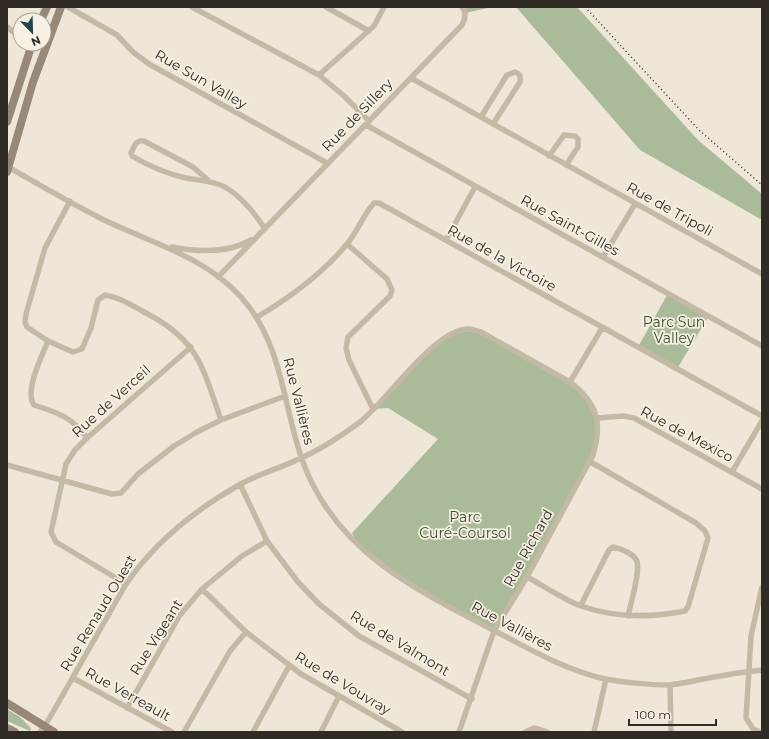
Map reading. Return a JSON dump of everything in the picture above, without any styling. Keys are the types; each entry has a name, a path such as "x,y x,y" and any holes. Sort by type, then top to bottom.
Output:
{"main road":[{"path":"8,170 33,82 61,7"},
{"path":"7,122 27,52"},
{"path":"7,703 43,729 54,732"},
{"path":"7,728 15,732"}],"street":[{"name":"Rue Sun Valley","path":"68,7 117,35 133,52 149,64 327,163"},
{"name":"Rue Saint-Gilles","path":"192,7 319,75 344,95 368,123 475,187 762,346"},
{"path":"326,7 369,31"},
{"path":"319,75 374,26 384,7"},
{"name":"Rue de Sillery","path":"218,277 462,25 465,18 464,9 462,7"},
{"path":"481,117 507,75 515,72 519,73 521,78 520,82 493,124"},
{"name":"Rue de Tripoli","path":"411,78 762,274"},
{"path":"549,156 564,135 575,136 578,139 578,147 566,165"},
{"path":"208,180 193,167 144,141 141,140 135,144 131,153 132,156 150,166 186,178 208,180 224,186 251,208 265,229"},
{"name":"Rue Vallières","path":"8,170 104,220 165,246 198,263 218,277 240,296 257,317 270,342 279,370 293,434 301,458 311,481 329,512 359,547 384,568 410,586 544,658 569,668 606,679 670,685 762,670"},
{"path":"446,240 475,187"},
{"path":"70,201 45,248 26,314 25,322 27,327 48,341 73,352 82,349 91,328 98,300 105,295 116,297 162,321 181,336 191,347 201,364 221,420"},
{"name":"Rue de la Victoire","path":"257,317 282,303 307,284 347,244 361,224 368,209 374,203 379,203 762,416"},
{"path":"603,257 635,204"},
{"name":"Rue de Sillery","path":"165,246 189,250 226,250 241,246 256,237"},
{"path":"347,244 387,279 392,290 390,296 348,337 346,348 349,360 373,410"},
{"path":"570,382 602,328"},
{"name":"Rue Renaud Ouest","path":"43,729 126,584 140,564 152,552 190,516 240,484 301,458 331,442 373,410 438,342 451,334 469,329 481,332 570,382"},
{"path":"48,341 30,389 32,402 34,405 55,411 71,420 80,427 87,438"},
{"name":"Rue de Verceil","path":"126,584 56,542 51,532 66,464 75,450 87,438 191,347"},
{"name":"Rue Richard","path":"458,732 472,699 494,631 527,577 589,462 598,437 597,418 593,406 582,392 570,382"},
{"path":"7,465 112,494 121,493 138,474 174,446 197,432 221,420 285,396"},
{"name":"Rue de Mexico","path":"597,418 623,416 634,418 762,489"},
{"path":"732,472 762,421"},
{"path":"527,577 581,606 628,616 660,616 685,611 688,607 708,538 705,531 696,523 589,462"},
{"name":"Rue de Valmont","path":"240,484 267,541 298,582 319,604 342,624 360,636 472,699"},
{"name":"Rue Vigeant","path":"127,708 180,615 202,589 242,556 267,541"},
{"path":"581,606 609,550 613,547 618,548 634,557 636,560 637,569 628,616"},
{"path":"761,732 753,729 746,718 752,636 762,587"},
{"name":"Rue de Vouvray","path":"202,589 246,632 300,674 339,696 393,730 402,732"},
{"path":"184,732 230,651 246,632"},
{"path":"253,732 289,666"},
{"name":"Rue Verreault","path":"73,678 172,732"},
{"path":"594,732 606,679"},
{"path":"670,685 671,732"},
{"path":"321,732 339,696"},
{"path":"525,732 534,728 547,732"}],"green space":[{"path":"467,7 493,7 465,13 464,9"},
{"path":"516,7 577,7 698,140 762,194 762,220 640,150"},
{"name":"Parc Sun Valley","path":"667,295 708,317 677,369 638,347"},
{"name":"Parc Curé-Coursol","path":"459,331 481,332 582,392 597,418 593,455 494,631 411,586 359,547 352,533 438,439 388,408 373,409 438,342"},
{"path":"7,709 20,717 31,728 30,731 7,721"}],"railway":[{"path":"585,7 699,130 762,185"}]}
